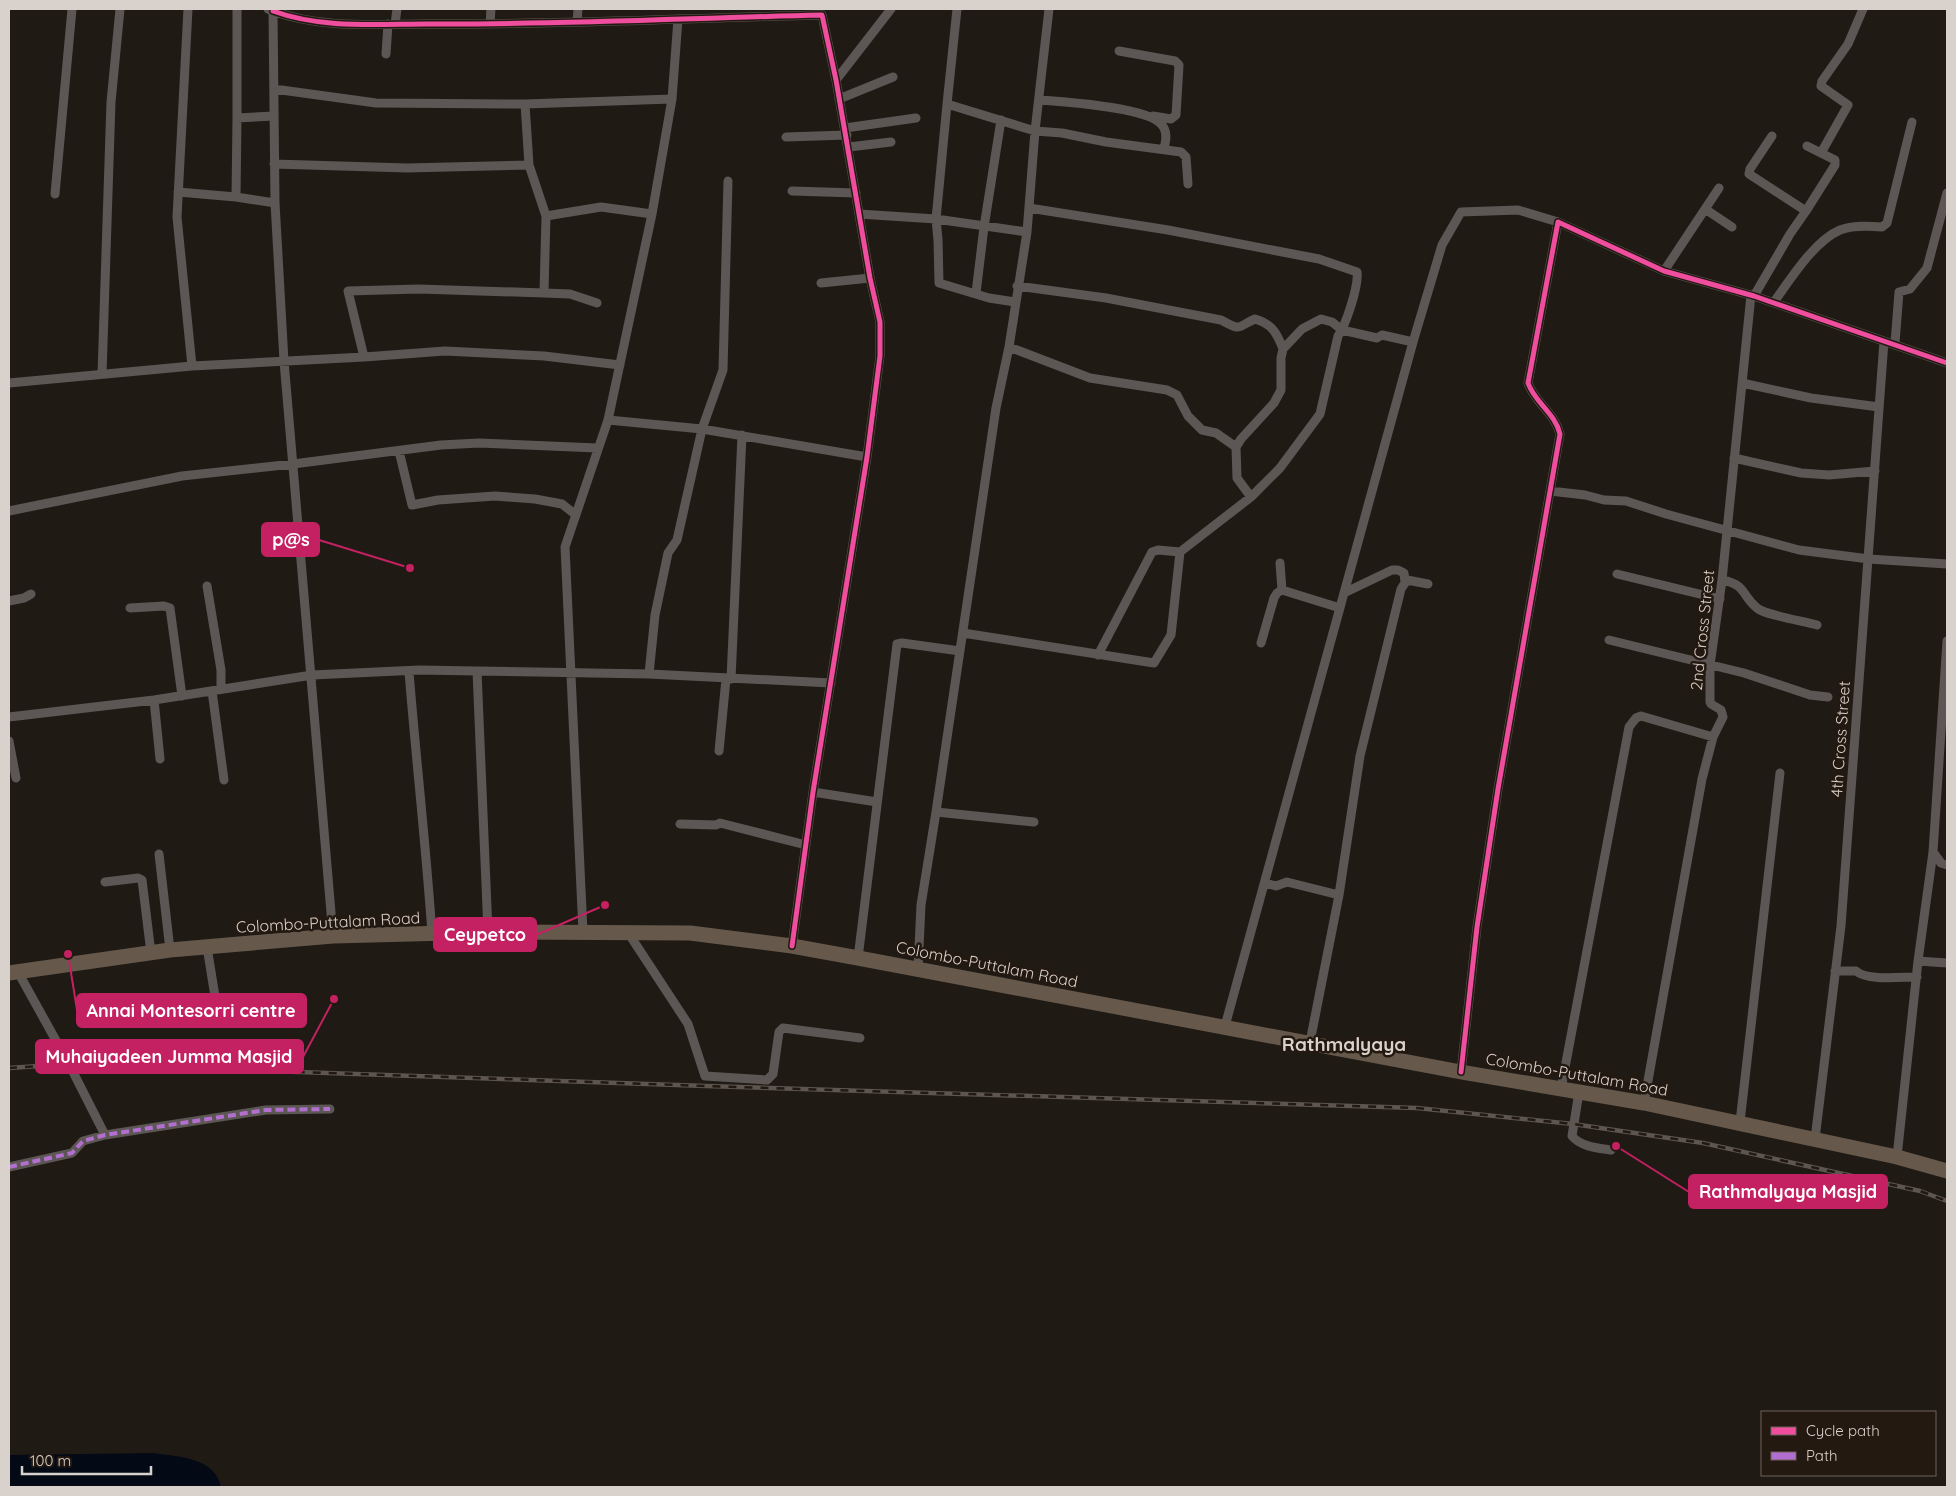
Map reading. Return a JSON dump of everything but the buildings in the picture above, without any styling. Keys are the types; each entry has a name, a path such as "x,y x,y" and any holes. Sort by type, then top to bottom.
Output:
{"highway":[{"name":"Colombo-Puttalam Road","path":"14,972 170,950 333,936 488,932 690,933 792,946 1310,1042 1461,1072 1644,1103 1897,1156 1947,1171"}],"street":[{"path":"55,194 72,9"},
{"path":"102,374 111,102 120,9"},
{"path":"188,9 177,217 192,366"},
{"path":"236,197 237,9"},
{"path":"386,54 391,24 397,9"},
{"path":"490,9 490,24"},
{"path":"577,22 578,9"},
{"path":"836,80 891,9"},
{"path":"957,9 936,219 939,283 989,298 1015,302"},
{"path":"918,969 921,905 996,408 1009,347 1027,232 1034,131 1040,100 1050,9"},
{"path":"1821,153 1848,105 1821,86 1822,81 1848,44 1863,9"},
{"path":"333,936 284,361 275,203 274,90 270,10 292,13 320,23 391,24 490,24 678,19 824,11 870,278 880,322 880,356 867,457 813,792 792,946"},
{"path":"583,932 566,547 597,448 608,420 620,365 652,214 672,99 678,19"},
{"path":"1040,100 1100,105 1148,116 1171,118 1176,115 1179,65 1175,61 1119,52"},
{"path":"839,99 894,77"},
{"path":"274,90 376,103 525,104 672,99"},
{"path":"525,104 529,165 546,216 544,293"},
{"path":"947,104 1034,131 1062,133 1106,142 1181,152 1186,157 1188,184"},
{"path":"237,118 274,116"},
{"path":"1148,116 1160,123 1166,132 1164,149"},
{"path":"786,137 846,132 916,118"},
{"path":"976,293 984,227 1002,120"},
{"path":"1774,302 1824,240 1840,230 1858,226 1882,227 1887,223 1912,122"},
{"path":"1772,136 1750,169 1749,174 1806,211"},
{"path":"849,148 891,142"},
{"path":"1752,295 1835,164 1834,160 1807,146"},
{"path":"274,164 406,168 529,165"},
{"path":"649,674 655,615 668,553 677,540 702,428 724,370 728,181"},
{"path":"1664,271 1719,188"},
{"path":"792,190 856,193"},
{"path":"178,192 236,197 275,203"},
{"path":"1895,343 1899,292 1910,289 1927,268 1947,193"},
{"path":"546,216 601,207 652,214"},
{"path":"1030,208 1168,230 1300,255 1319,259 1357,272 1358,277 1342,330 1338,336 1320,414 1280,468 1251,497 1180,552 1158,550 1152,552 1098,655"},
{"path":"1705,209 1732,227"},
{"path":"1225,1026 1413,342 1442,245 1461,212 1518,210 1558,222 1664,271 1774,302 1947,362"},
{"path":"859,214 936,219 1027,232"},
{"path":"1461,1072 1477,927 1498,788 1560,434 1557,423 1531,391 1528,383 1558,222"},
{"path":"821,283 870,278"},
{"path":"1018,286 1106,298 1221,320 1237,328 1244,327 1256,319 1274,328 1284,349"},
{"path":"364,357 348,291 419,289 570,294 597,303"},
{"name":"2nd Cross Street","path":"1644,1103 1702,779 1713,737 1723,717 1723,713 1710,702 1710,665 1720,599 1752,295"},
{"path":"1251,497 1237,478 1236,447 1274,403 1280,390 1281,358 1284,349 1302,329 1321,319 1332,322 1342,330 1377,338 1382,336 1413,342"},
{"name":"4th Cross Street","path":"1815,1139 1841,926 1884,341"},
{"path":"1009,347 1090,378 1167,390 1177,396 1188,416 1202,430 1216,433 1236,447"},
{"path":"9,383 192,366 445,351 544,356 620,365"},
{"path":"1742,383 1811,398 1880,407"},
{"path":"608,420 702,428 867,457"},
{"path":"719,751 728,679 742,436"},
{"path":"9,511 182,476 440,445 479,442 597,448"},
{"path":"399,451 412,505 438,500 495,496 535,499 562,504 576,515"},
{"path":"1734,458 1801,473 1829,476 1875,471"},
{"path":"1550,490 1604,500 1626,501 1666,514 1799,550 1869,559 1947,564"},
{"path":"962,633 1154,663 1171,635 1180,552"},
{"path":"1280,563 1282,590"},
{"path":"1310,1042 1339,895 1360,756 1401,589 1405,582 1404,574 1398,570 1392,570 1358,588 1344,593"},
{"path":"1617,574 1720,599"},
{"path":"1405,582 1411,580 1428,584"},
{"path":"1722,580 1734,582 1757,608 1816,626"},
{"path":"207,586 221,670 216,690 224,780"},
{"path":"1261,643 1277,592 1282,590 1340,608"},
{"path":"9,601 24,598 31,594"},
{"path":"130,608 164,606 170,608 182,696"},
{"path":"1609,640 1744,673 1810,695 1828,697"},
{"path":"1897,1156 1918,961 1933,852 1947,642"},
{"path":"858,958 897,644 902,643 960,651"},
{"path":"9,717 154,700 312,675 409,672 419,670 649,674 831,683"},
{"path":"477,671 488,932"},
{"path":"409,672 432,934"},
{"path":"312,675 322,813"},
{"path":"154,700 160,759"},
{"path":"1561,1089 1629,727 1636,718 1642,716 1713,737"},
{"path":"9,741 16,778"},
{"path":"1740,1122 1780,773"},
{"path":"813,792 877,802"},
{"path":"936,812 1034,822"},
{"path":"680,824 716,825 720,823 806,845"},
{"path":"1933,852 1941,863 1947,865"},
{"path":"159,854 170,950"},
{"path":"105,882 138,878 142,880 151,953"},
{"path":"1264,883 1276,886 1287,882 1339,895"},
{"path":"628,934 688,1024 705,1076 766,1080 772,1074 779,1032 784,1028 860,1038"},
{"path":"207,947 219,1021"},
{"path":"1918,961 1947,963"},
{"path":"1836,971 1856,971 1860,975 1881,978 1917,977"},
{"path":"14,972 69,1064 105,1135"},
{"path":"1579,1092 1572,1136 1576,1141 1595,1148 1611,1150"},
{"path":"9,1166 72,1153 83,1141 105,1135 266,1110 330,1109"}],"shaded area":[{"path":"154,1453 194,1460 203,1464 217,1477 221,1487 9,1487 9,1455"}],"railway":[{"path":"9,1068 69,1064 1417,1108 1573,1124 1703,1143 1920,1191 1947,1201"}],"marked path":[{"path":"9,1167 72,1153 83,1141 105,1135 266,1110 330,1109"}],"cycle path":[{"path":"273,11 311,21 369,25 625,21 822,15 836,80 870,278 880,322 880,356 867,457 813,792 792,946"},
{"path":"1461,1072 1477,927 1498,789 1560,434 1554,420 1535,396 1528,383 1558,222 1664,271 1754,296 1947,363"}],"place":[{"name":"p@s","path":"410,568"},
{"name":"Ceypetco","path":"605,905"},
{"name":"Annai Montesorri centre","path":"68,954"},
{"name":"Muhaiyadeen Jumma Masjid","path":"334,999"},
{"name":"Rathmalyaya Masjid","path":"1616,1146"}],"district":[{"name":"Rathmalyaya","path":"1344,1044"}]}
